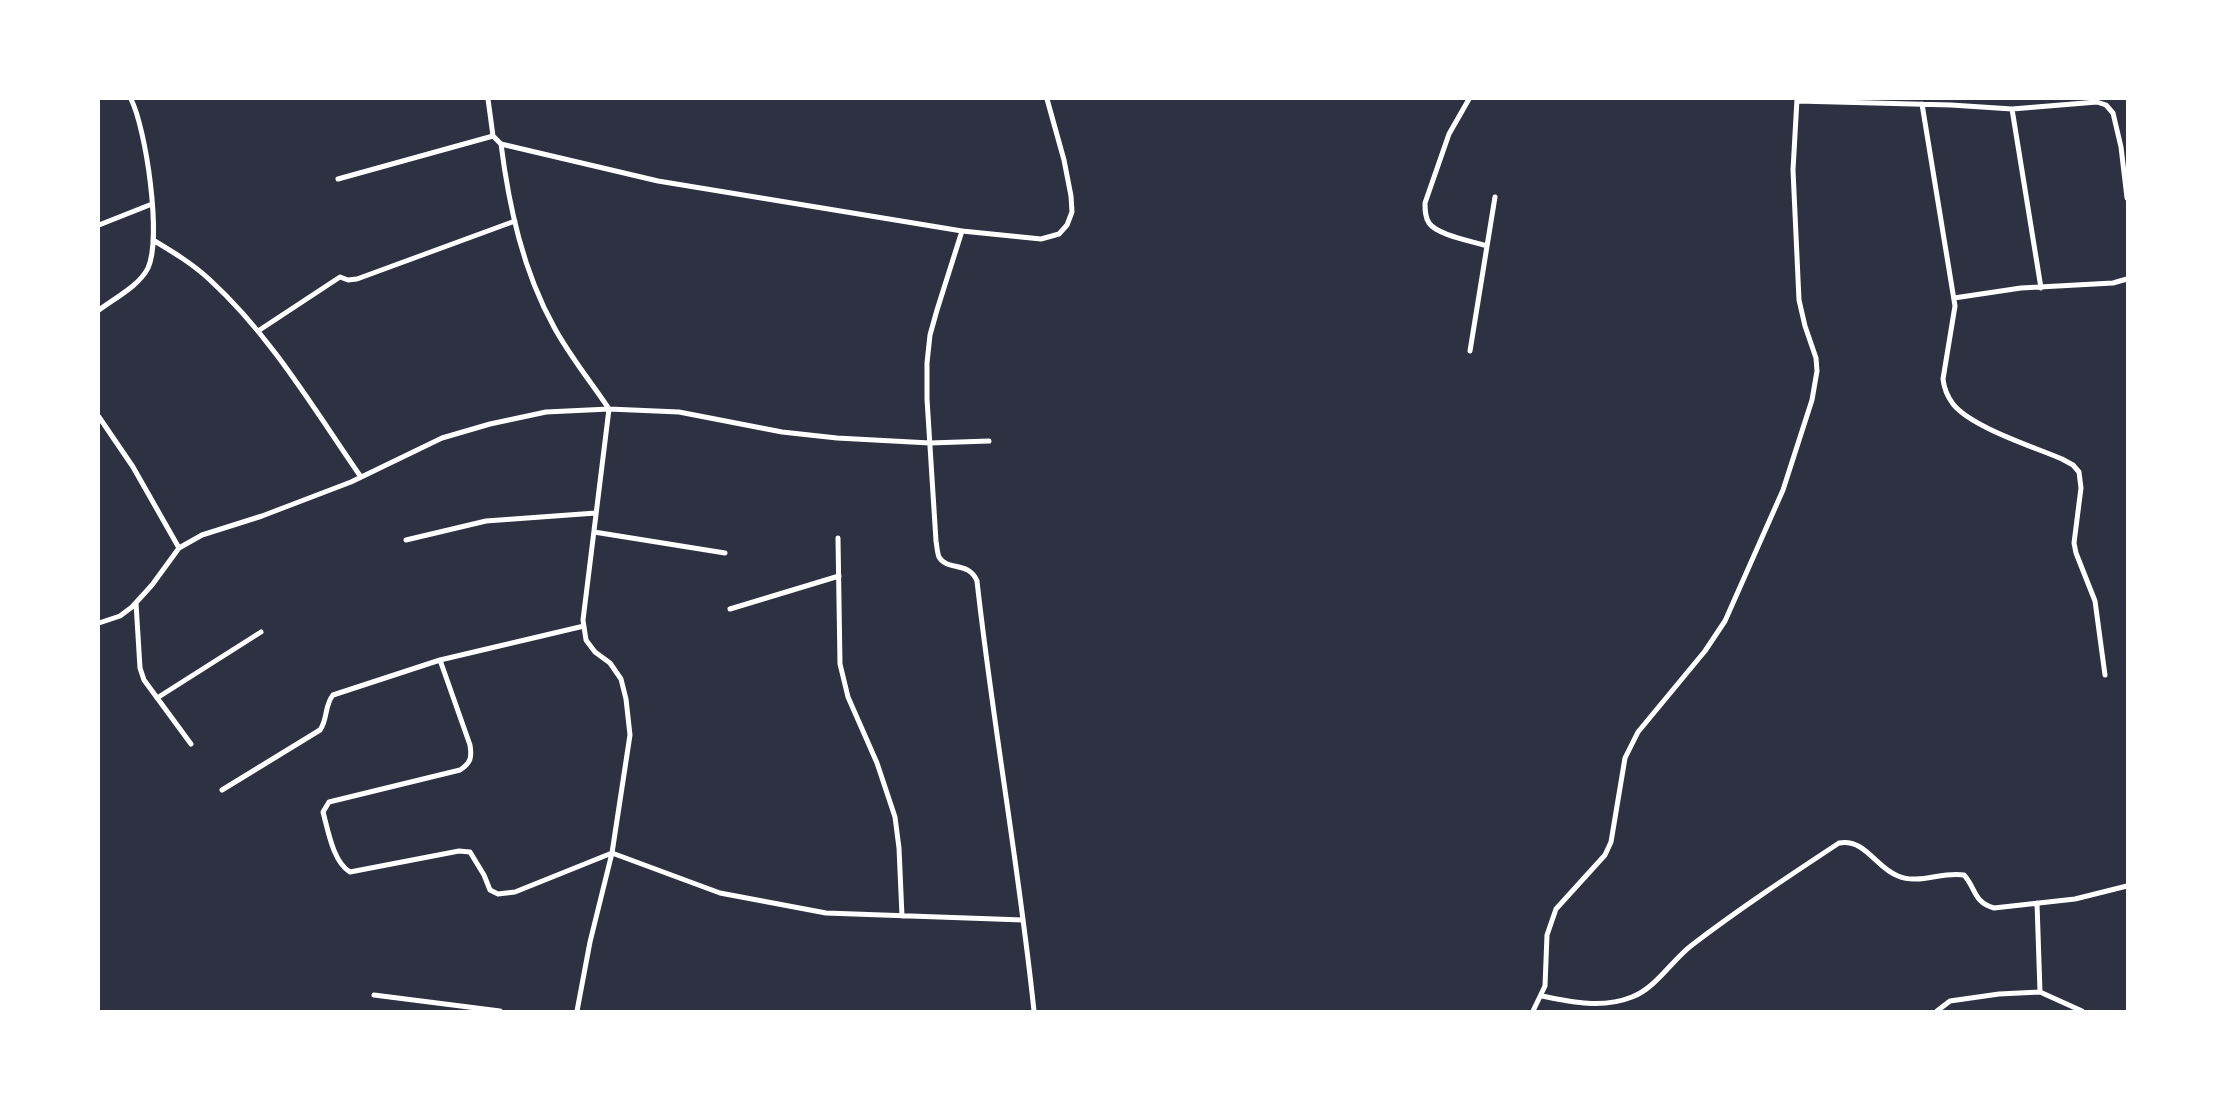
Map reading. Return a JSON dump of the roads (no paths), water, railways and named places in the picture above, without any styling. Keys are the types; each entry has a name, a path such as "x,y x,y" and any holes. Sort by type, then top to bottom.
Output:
{"street":[{"path":"99,310 137,282 148,268 153,240 152,204 144,142 132,99"},
{"path":"488,99 493,136 500,144 505,178 520,246 536,289 554,327 609,409 584,626 586,640 594,652 610,663 621,679 626,699 630,735 612,854 590,942 577,1011"},
{"path":"500,144 658,181 962,231 1041,239 1059,234 1067,225 1072,212 1072,196 1047,99"},
{"path":"1469,99 1449,134 1425,204 1426,216 1430,224 1437,230 1487,246"},
{"path":"1533,1011 1542,996 1545,986 1547,936 1556,909 1605,855 1611,842 1625,758 1638,732 1705,650 1725,621 1783,490 1812,400 1817,365 1799,300 1796,250 1793,170 1797,100 2012,109 2106,102 2113,113 2127,198"},
{"path":"1922,104 1955,306 1943,379 1944,390 1953,405 1975,422 2062,459 2073,465 2079,472 2081,488 2074,542 2076,553 2095,601 2105,675"},
{"path":"2012,109 2041,288"},
{"path":"338,179 493,136"},
{"path":"1470,351 1495,198"},
{"path":"99,225 152,204"},
{"path":"258,332 340,277 348,280 357,279 515,221"},
{"path":"962,231 930,335 927,372 936,541 940,557 948,563 969,569 974,573 977,581 1034,1011"},
{"path":"153,240 185,260 209,279 258,332 279,357 361,477"},
{"path":"1954,298 2021,288 2113,283 2127,279"},
{"path":"99,623 120,616 136,603 179,548 202,534 262,516 361,477 442,438 490,424 546,412 609,409 678,412 782,432 837,438 930,443 989,441"},
{"path":"99,418 133,467 179,548"},
{"path":"406,540 486,521 596,513"},
{"path":"594,532 725,553"},
{"path":"838,538 840,664 843,681 877,763 895,817 899,848 902,916"},
{"path":"730,609 839,576"},
{"path":"136,603 140,668 144,680 191,744"},
{"path":"222,790 320,730 325,723 328,700 332,695 440,660 584,626"},
{"path":"157,698 262,632"},
{"path":"440,660 470,745 472,756 468,765 460,770 329,802 323,812 343,868 350,872 459,851 470,852 476,859 490,890 498,894 515,892 612,854 720,892 771,904 826,913 1023,920"},
{"path":"1542,996 1585,1004 1633,997 1646,988 1689,947 1737,912 1839,843 1849,841 1860,846 1889,872 1899,877 1916,879 1957,874 1964,875 1979,900 1984,905 1994,908 2075,898 2127,886"},
{"path":"2037,902 2040,992"},
{"path":"1937,1011 1950,1001 1999,994 2040,992 2082,1011"},
{"path":"374,995 500,1011"}]}
